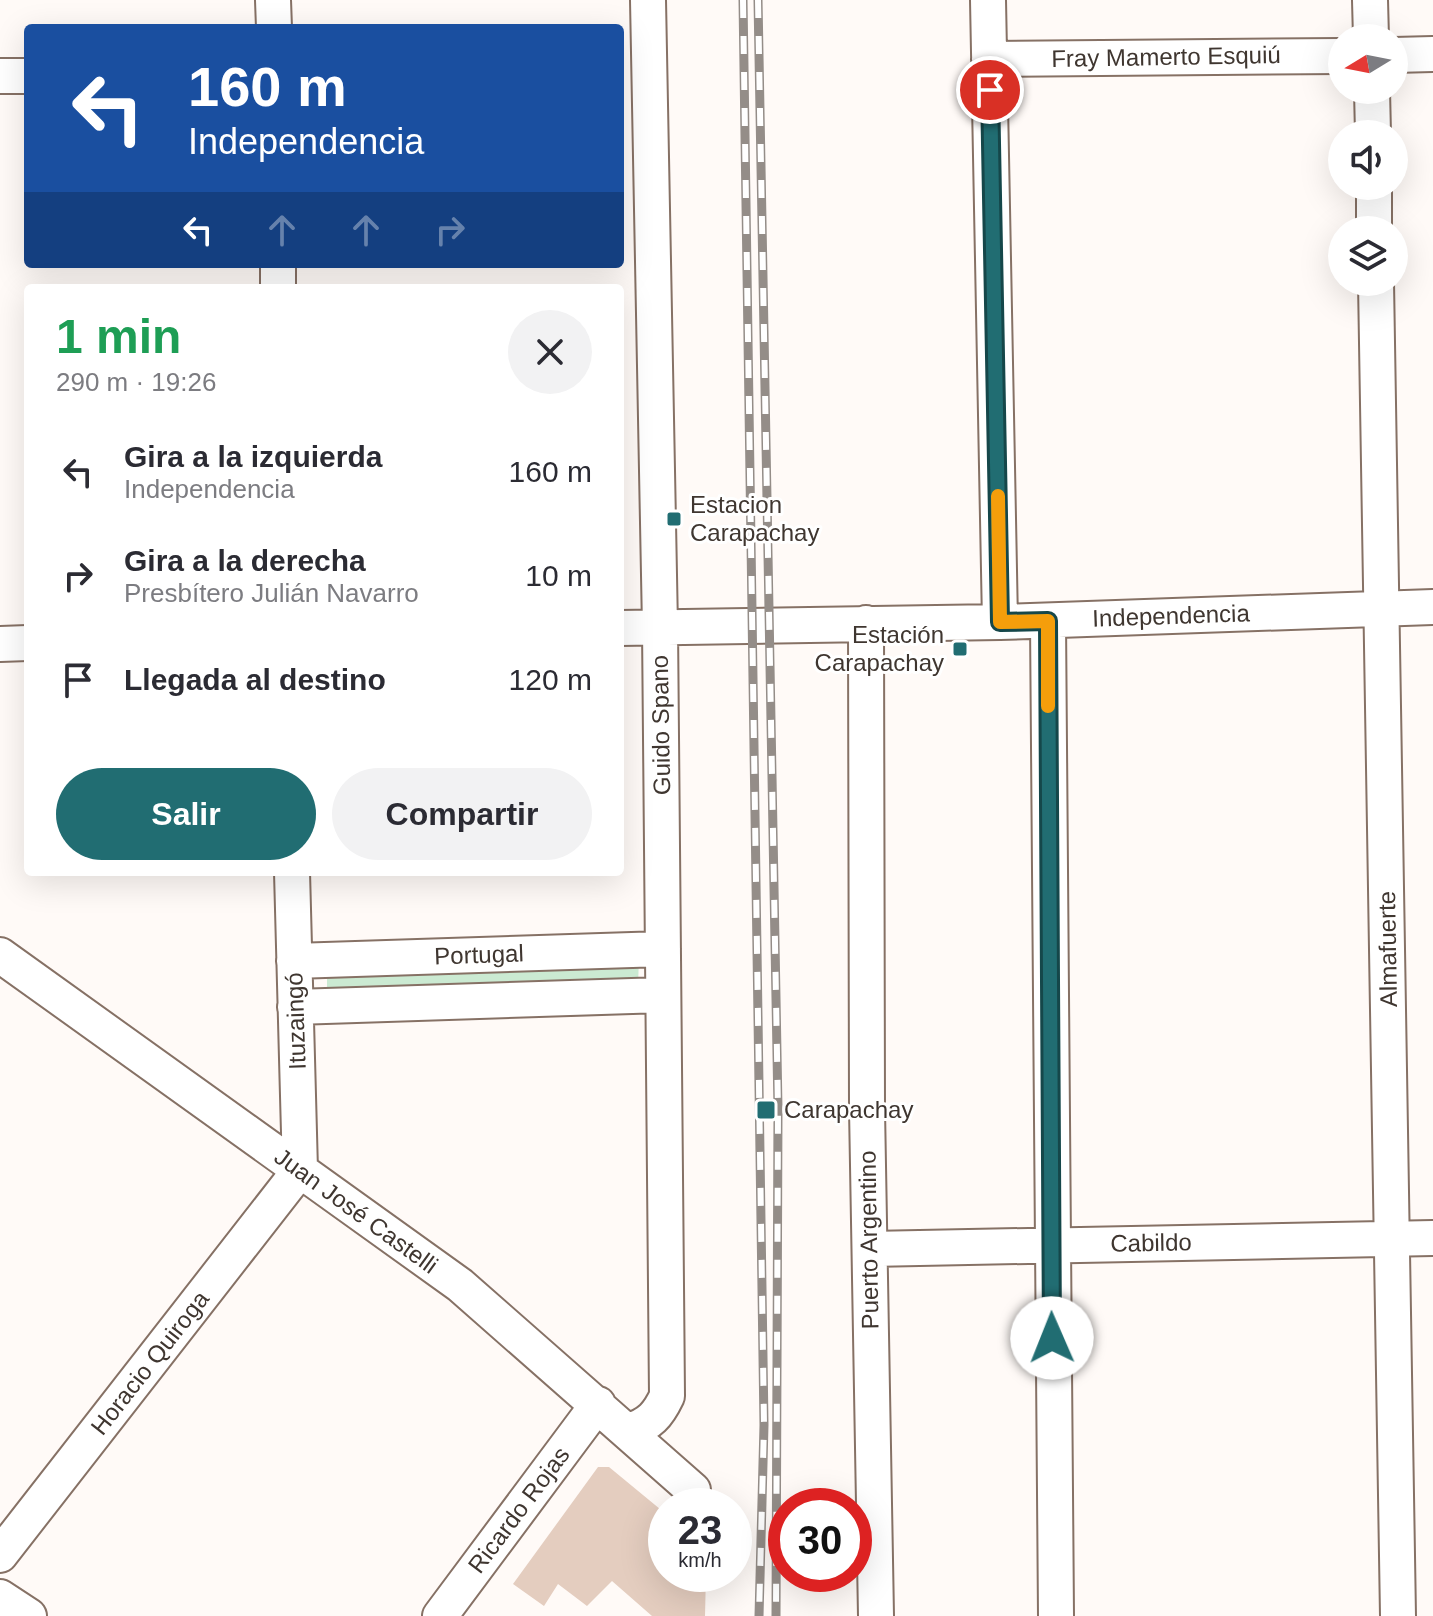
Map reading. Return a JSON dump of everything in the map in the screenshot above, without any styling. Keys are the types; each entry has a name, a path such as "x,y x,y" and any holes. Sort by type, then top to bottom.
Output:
{"street":[{"path":"273,0 274,24"},
{"name":"Guido Spano","path":"629,1431 645,1426 658,1415 667,1396 660,627 634,70 648,0"},
{"path":"988,0 1000,622"},
{"path":"1370,0 1371,24"},
{"path":"1408,55 1433,54"},
{"name":"Fray Mamerto Esquiú","path":"989,59 1328,56"},
{"path":"0,76 24,76"},
{"name":"Almafuerte","path":"1376,296 1398,1616"},
{"name":"Independencia","path":"624,628 1048,621 1433,607"},
{"path":"1048,621 1056,1616"},
{"name":"Puerto Argentino","path":"866,623 876,1616"},
{"path":"0,644 24,643"},
{"name":"Ituzaingó","path":"292,876 300,1170"},
{"name":"Portugal","path":"294,961 663,949"},
{"name":"Juan José Castelli","path":"0,955 460,1285 691,1488"},
{"name":"Portugal","path":"295,1007 663,995"},
{"name":"Horacio Quiroga","path":"0,1555 300,1170"},
{"name":"Cabildo","path":"870,1249 1433,1238"},
{"name":"Ricardo Rojas","path":"440,1616 598,1404"},
{"path":"0,1597 29,1616"}],"green space":[{"path":"639,957 638,986 327,998 327,969"}],"building":[{"path":"598,1467 609,1467 648,1499 648,1592 706,1592 705,1616 652,1616 612,1581 587,1606 558,1584 544,1606 513,1584"}],"railway":[{"path":"743,0 764,1425 759,1616"},
{"path":"758,0 778,1109 776,1616"}],"slow traffic":[{"path":"998,496 1000,622 1048,621 1048,706"}],"place":[{"name":"Estacion Carapachay","path":"674,519"},
{"name":"Estación Carapachay","path":"960,649"},
{"name":"Carapachay","path":"766,1110"}],"route":[{"path":"990,90 1000,622 1048,621 1052,1338"}]}
